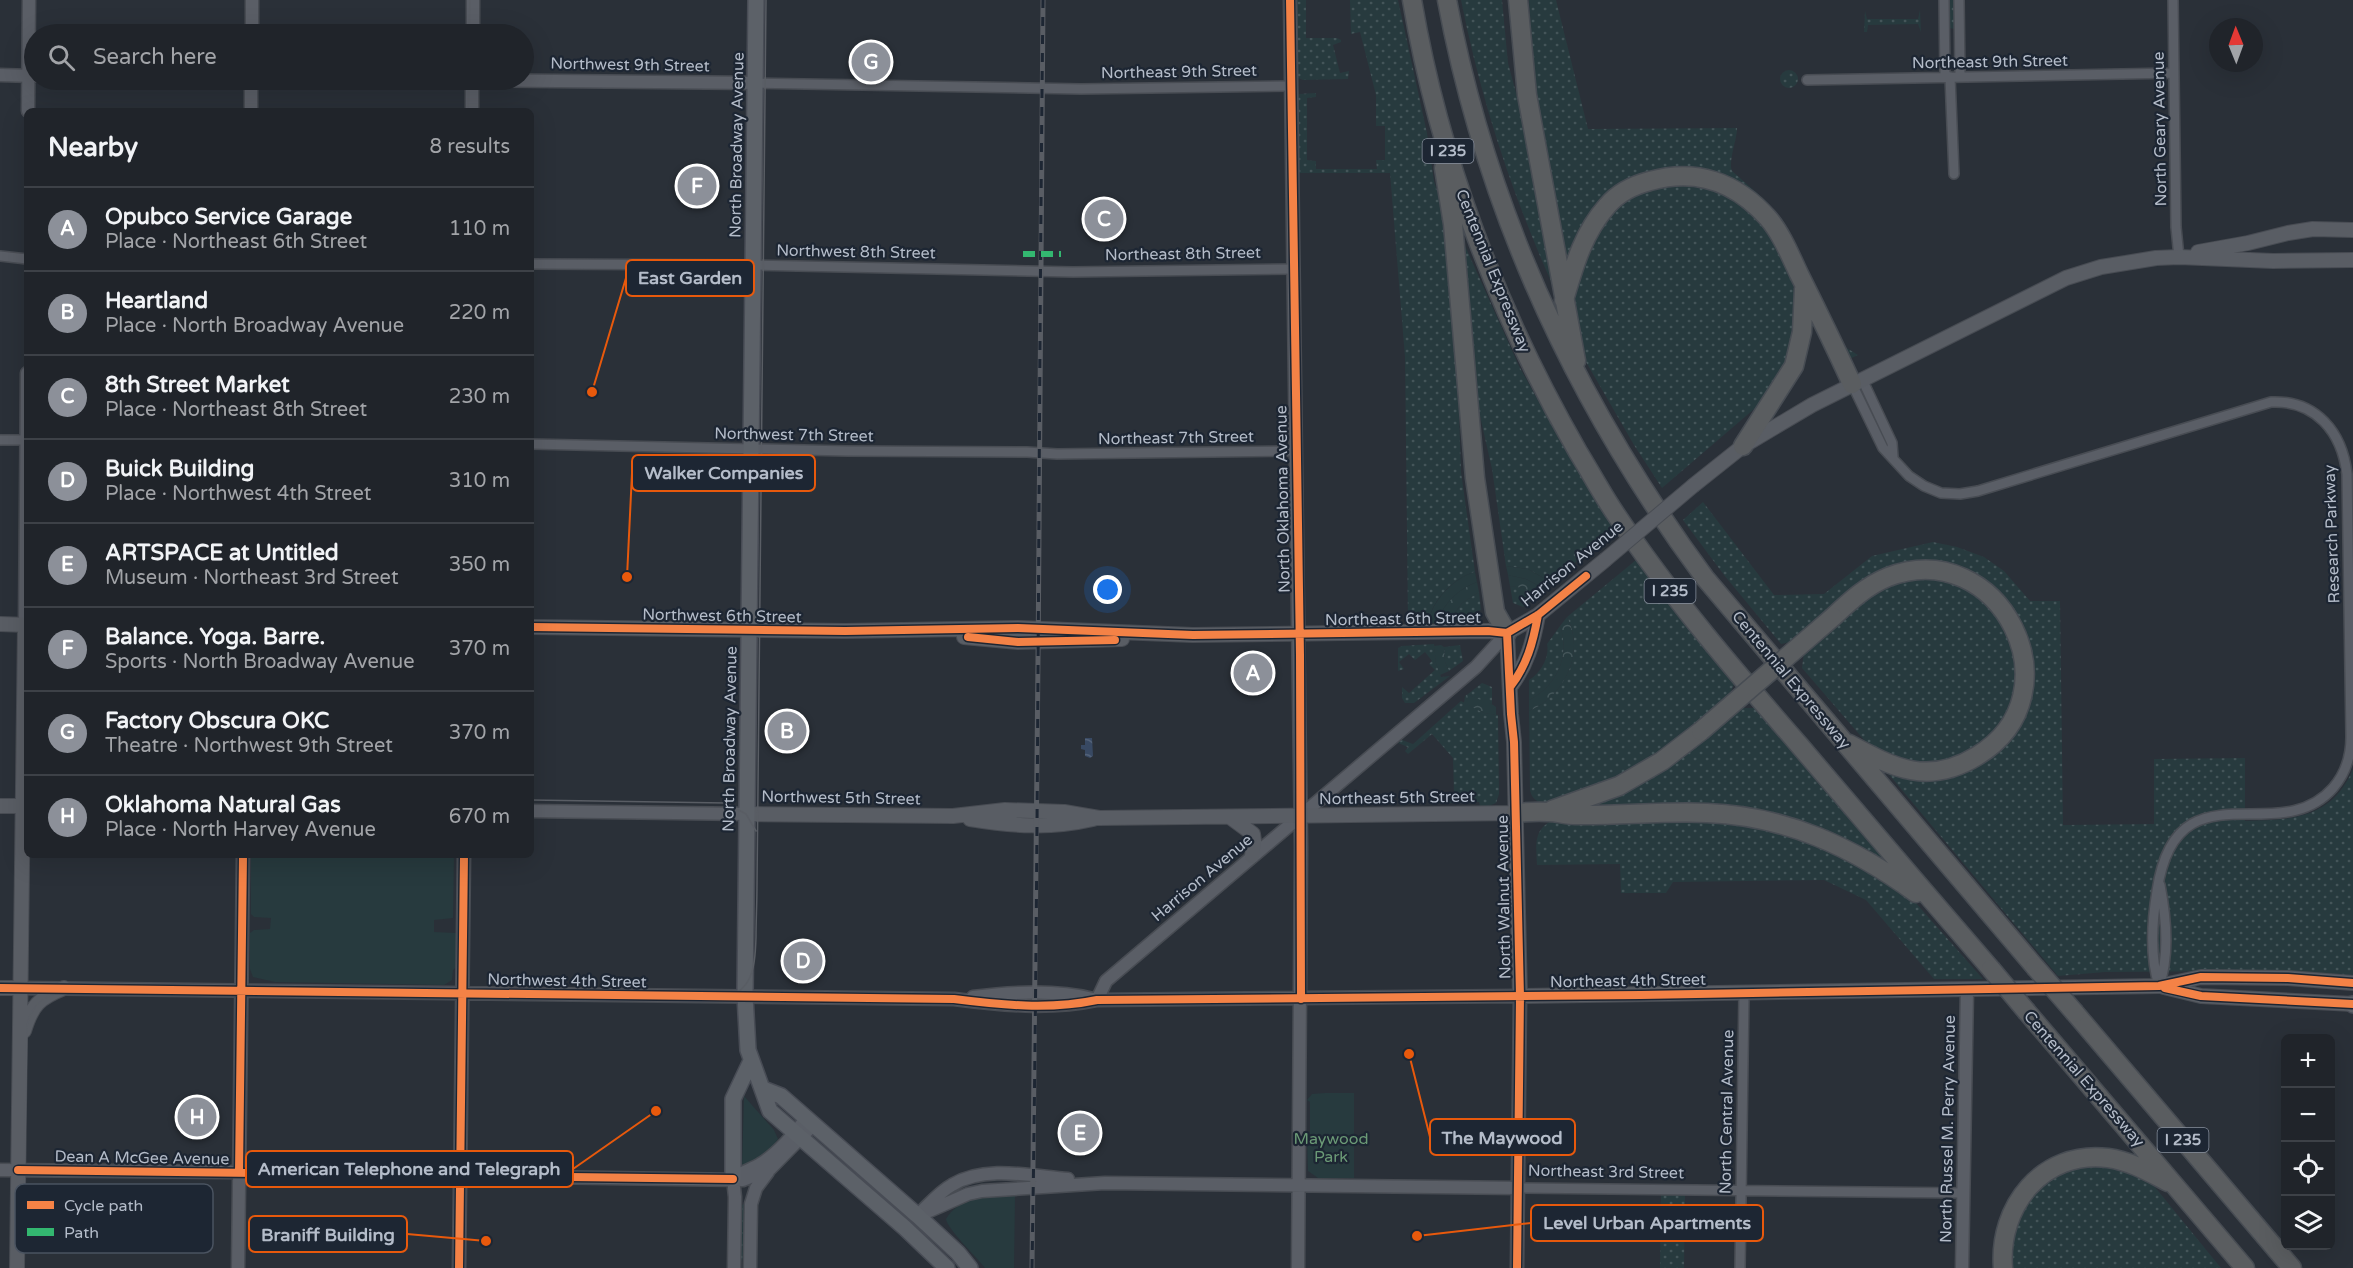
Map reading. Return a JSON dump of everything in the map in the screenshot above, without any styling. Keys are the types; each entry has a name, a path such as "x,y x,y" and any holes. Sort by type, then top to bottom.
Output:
{"highway":[{"name":"Centennial Expressway","path":"1412,0 1429,84 1454,173 1502,301 1531,365 1564,428 1615,513 1701,631 2245,1268"},
{"name":"Centennial Expressway","path":"1447,0 1467,90 1507,220 1551,325 1615,446 1671,532 1719,595 1839,738 2292,1268"},
{"path":"1518,0 1527,95 1580,380"},
{"path":"1429,84 1453,224 1475,478 1495,612 1507,633"},
{"path":"1564,300 1586,236 1609,203 1639,184 1670,176 1696,176 1711,179 1735,189 1770,220 1857,382"},
{"path":"1743,446 1794,366 1802,332 1804,285"},
{"path":"1548,812 1627,782 1662,761 1701,731 1866,589 1890,577 1915,571 1938,571 1950,574 1978,587 1999,605 2016,629 2024,660 2022,693 2006,730 1985,751 1941,771 1906,770 1886,763 1839,738"},
{"path":"1516,813 1548,812 1573,815 1708,813 1779,823 1830,840 1858,854 1895,878 1945,916"},
{"path":"2003,1268 2002,1255 2006,1227 2018,1200 2036,1179 2061,1165 2083,1158 2109,1158 2135,1165 2175,1185"}],"main road":[{"name":"North Broadway Avenue","path":"756,0 745,996 745,1021 751,1061 770,1111 905,1228 947,1268"},
{"path":"2179,257 2313,229 2353,230"},
{"path":"2179,257 2273,261 2353,260"},
{"name":"Harrison Avenue","path":"1507,633 1538,615 1694,484 1743,446 1857,382 2066,278 2101,267 2139,260 2179,257"},
{"path":"1510,687 1524,669 1533,644 1538,615"},
{"path":"0,624 24,625"},
{"name":"Northwest 6th Street","path":"534,627 1018,635"},
{"name":"Northeast 6th Street","path":"1018,635 1074,642 1192,635 1488,631 1507,633"},
{"name":"North Walnut Avenue","path":"1507,633 1516,813 1520,996"},
{"path":"0,806 24,806"},
{"name":"Northwest 5th Street","path":"747,814 953,816 1005,810"},
{"name":"Northeast 5th Street","path":"1005,810 1064,812 1099,818 1516,813"},
{"name":"Northeast 5th Street","path":"953,816 1006,825 1064,826 1099,818"},
{"path":"1230,816 1253,834 1252,856"},
{"path":"18,1184 24,842"},
{"name":"Northeast 4th Street","path":"1520,996 2159,986 2201,977 2278,978 2353,983"},
{"name":"Northeast 4th Street","path":"2159,986 2201,996 2353,1005"},
{"name":"Northwest 4th Street","path":"0,988 20,988"},
{"path":"19,1044 35,1006 45,997 64,988"},
{"path":"733,1179 733,1098 751,1061"},
{"path":"763,1089 781,1096 918,1216 958,1253 970,1268"},
{"path":"17,1253 17,1268"}],"street":[{"path":"29,0 30,24"},
{"path":"252,0 252,24"},
{"path":"473,0 473,24"},
{"name":"North Oklahoma Avenue","path":"1290,0 1301,815 1298,1268"},
{"path":"1944,0 1952,77 1954,174"},
{"path":"1952,77 1959,0"},
{"name":"North Geary Avenue","path":"2173,0 2176,218 2179,257"},
{"name":"Northeast 9th Street","path":"1807,80 2174,74"},
{"path":"0,75 24,76"},
{"name":"Northwest 9th Street","path":"534,81 1067,88"},
{"name":"Northeast 9th Street","path":"1067,88 1292,86"},
{"path":"28,108 30,90"},
{"path":"251,90 251,108"},
{"path":"472,90 472,108"},
{"path":"0,256 24,259"},
{"name":"Northwest 8th Street","path":"534,264 753,265 1073,272"},
{"name":"Northeast 8th Street","path":"1073,272 1295,268"},
{"name":"Research Parkway","path":"1857,382 1883,448 1909,476 1941,493 1969,494 2255,406 2277,402 2308,410 2323,420 2336,436 2343,451 2347,474 2351,585 2351,746 2347,763 2340,779 2321,798 2297,810 2229,813 2202,819 2186,828 2173,842 2164,858 2155,901 2154,970 2159,986"},
{"path":"0,440 24,440"},
{"name":"Northwest 7th Street","path":"534,444 1057,454"},
{"name":"Northeast 7th Street","path":"1057,454 1296,451"},
{"name":"Harrison Avenue","path":"1097,1000 1106,981 1476,667 1507,633"},
{"name":"Northwest 5th Street","path":"534,811 747,814"},
{"path":"238,1268 243,858"},
{"path":"459,1268 464,858"},
{"name":"Northwest 4th Street","path":"20,988 954,999 1000,1004 1077,1004 1097,1000"},
{"name":"North Russel M. Perry Avenue","path":"1962,1268 1966,990"},
{"name":"North Central Avenue","path":"1740,1268 1744,993"},
{"name":"Northeast 4th Street","path":"1097,1000 1520,996"},
{"name":"North Walnut Avenue","path":"1517,1268 1520,996"},
{"name":"Dean A McGee Avenue","path":"0,1170 742,1180 770,1169 810,1122"},
{"name":"Dean A McGee Avenue","path":"733,1179 742,1171 759,1166 798,1136"},
{"path":"750,1268 752,1196 770,1169"},
{"name":"Northeast 3rd Street","path":"905,1228 952,1184 970,1177 1015,1174 1105,1183"},
{"path":"733,1179 734,1268"},
{"name":"Northeast 3rd Street","path":"918,1216 968,1194 982,1191 1105,1183 1963,1193"}],"green space":[{"path":"1295,0 1306,0 1306,38 1341,40 1333,45 1340,73 1349,71 1348,79 1303,80 1298,78"},
{"path":"1350,0 1398,0 1427,133 1434,181 1447,223 1456,322 1461,472 1475,572 1451,585 1444,592 1433,608 1428,625 1408,621 1405,357 1390,173 1298,173 1297,96 1299,94 1316,93 1316,97 1307,98 1307,160 1316,161 1316,169 1377,169 1376,160 1385,160 1385,126 1376,126 1376,95 1360,32 1351,34"},
{"path":"1461,0 1502,0 1508,63 1531,149 1554,288 1499,147 1478,74"},
{"path":"1529,0 1556,0 1588,129 1737,128 1731,162 1732,171 1766,201 1778,215 1845,347 1858,355 1847,360 1760,200 1649,175 1564,264 1537,124"},
{"path":"1949,0 1955,0 1954,29 1950,28"},
{"path":"1920,10 1921,32 1918,24 1868,25 1867,32 1864,32 1865,11 1867,19 1918,19"},
{"path":"1789,70 1795,73 1798,79 1795,85 1789,88 1783,85 1780,79 1783,73"},
{"path":"1687,182 1737,198 1770,232 1789,273 1796,295 1795,345 1767,398 1662,488 1634,445 1582,355 1575,311 1575,291 1579,270 1608,214 1638,192"},
{"path":"1461,237 1519,366 1563,446 1615,528 1552,583 1528,569 1506,566 1492,469 1473,385"},
{"path":"1703,502 1774,595 1824,594 1872,556 1933,542 1957,547 1984,557 2004,571 2030,601 2060,601 2063,825 2154,824 2154,759 2245,758 2245,821 2294,817 2322,807 2344,786 2353,769 2353,977 2251,971 2105,972 2058,976 1886,771 1945,776 2024,709 2014,615 1920,565 1795,641 1781,644 1724,575 1683,520"},
{"path":"1636,560 1734,684 1729,697 1639,770 1548,803 1538,802 1530,790 1529,711 1552,695 1568,672 1573,659 1574,645 1567,617"},
{"path":"1506,566 1528,569 1552,583 1545,589 1526,579 1508,575"},
{"path":"1475,572 1477,582 1452,598 1437,623 1428,623 1434,607 1445,592 1459,579"},
{"path":"1508,575 1526,579 1545,589 1537,595 1523,588 1510,586"},
{"path":"1906,578 1947,579 1984,598 2013,638 2019,681 2008,716 1977,751 1926,767 1877,755 1802,668 1804,652 1863,597"},
{"path":"1477,582 1479,592 1462,603 1447,623 1437,623 1452,598"},
{"path":"1510,586 1523,588 1537,595 1523,607 1513,603"},
{"path":"1479,592 1481,610 1475,612 1468,620 1450,620 1462,603"},
{"path":"1567,617 1574,645 1573,659 1568,672 1552,695 1529,711 1529,700 1547,687 1559,669 1564,648 1560,626"},
{"path":"1560,626 1564,648 1559,669 1547,687 1529,700 1529,680 1544,664 1547,644"},
{"path":"1434,644 1436,663 1441,677 1450,676 1414,703 1405,703 1402,698 1402,687 1409,693 1435,670 1429,664 1432,661 1425,652 1415,660 1409,654 1399,662 1404,669 1398,671 1398,648"},
{"path":"1460,645 1463,661 1449,671 1445,662 1444,647"},
{"path":"1434,646 1444,647 1445,662 1449,671 1440,675"},
{"path":"1482,683 1492,687 1492,704 1480,701 1468,694"},
{"path":"1468,694 1496,707 1496,715 1484,713 1464,703 1465,696"},
{"path":"1461,701 1484,713 1498,715 1499,794 1496,803 1489,806 1480,806 1479,802 1445,803 1445,795 1454,794 1453,758 1432,734 1408,754 1405,751 1408,747 1398,743 1402,740 1413,744"},
{"path":"1739,708 1755,708 1892,868 1823,833 1583,809"},
{"path":"1721,819 1833,847 1915,902 1983,979 1934,979 1866,900 1824,880 1673,882 1666,893 1621,893 1620,864 1537,865 1537,838 1542,828 1554,820"},
{"path":"251,858 454,858 453,918 434,920 434,932 456,933 457,966 453,970 452,980 444,985 275,982 253,977 250,969 250,933 254,930 270,929 271,918 254,917 251,914"},
{"name":"Maywood Park","path":"1354,1093 1354,1178 1318,1178 1308,1171 1307,1141 1310,1137 1310,1102 1307,1100 1312,1094"},
{"path":"744,1096 774,1130 778,1139 767,1155 742,1167"},
{"path":"2115,1165 2150,1181 2221,1268 2009,1268 2017,1214 2048,1179 2078,1166"},
{"path":"1661,1195 1685,1195 1684,1268 1660,1268"},
{"path":"1015,1196 1014,1268 985,1268 957,1236 946,1219 963,1203 978,1198"},
{"path":"744,1204 744,1258 741,1260 741,1206"}],"water":[{"path":"1085,738 1092,738 1093,756 1090,758 1085,756 1085,750 1081,749 1081,745 1085,745"}],"tram line":[{"path":"469,24 470,0"},
{"path":"24,1184 27,1026 29,1017 38,1004 43,999 57,993 710,999 735,994 743,988 752,971 754,961 757,898 766,0"},
{"path":"468,108 469,90"},
{"path":"534,800 726,803 746,814 756,831"},
{"path":"455,1268 460,858"},
{"path":"23,1253 23,1268"}],"railway":[{"path":"1032,1268 1043,0"}],"marked path":[{"path":"1023,254 1061,254"}],"cycle path":[{"path":"1290,0 1300,655 1301,999"},
{"path":"1507,633 1538,615 1586,576"},
{"path":"1510,687 1528,653 1538,615"},
{"path":"534,627 845,631 1018,628 1193,635 1488,631 1507,633"},
{"path":"1507,633 1514,742 1520,996 1517,1268"},
{"path":"968,637 1018,642 1115,640"},
{"path":"239,1173 243,858"},
{"path":"459,1268 464,858"},
{"path":"0,988 954,999 1043,1006 1097,1000 1641,995 2159,986 2201,977 2288,978 2353,983"},
{"path":"2165,988 2201,996 2353,1004"},
{"path":"18,1170 733,1179"}],"place":[{"name":"Factory Obscura OKC","path":"871,62"},
{"name":"Balance. Yoga. Barre.","path":"697,186"},
{"name":"8th Street Market","path":"1104,219"},
{"name":"East Garden","path":"592,392"},
{"name":"Walker Companies","path":"627,577"},
{"name":"Opubco Service Garage","path":"1253,673"},
{"name":"Heartland","path":"787,731"},
{"name":"Buick Building","path":"803,961"},
{"name":"The Maywood","path":"1409,1054"},
{"name":"American Telephone and Telegraph","path":"656,1111"},
{"name":"Oklahoma Natural Gas","path":"197,1117"},
{"name":"ARTSPACE at Untitled","path":"1080,1133"},
{"name":"Level Urban Apartments","path":"1417,1236"},
{"name":"Braniff Building","path":"486,1241"}]}
